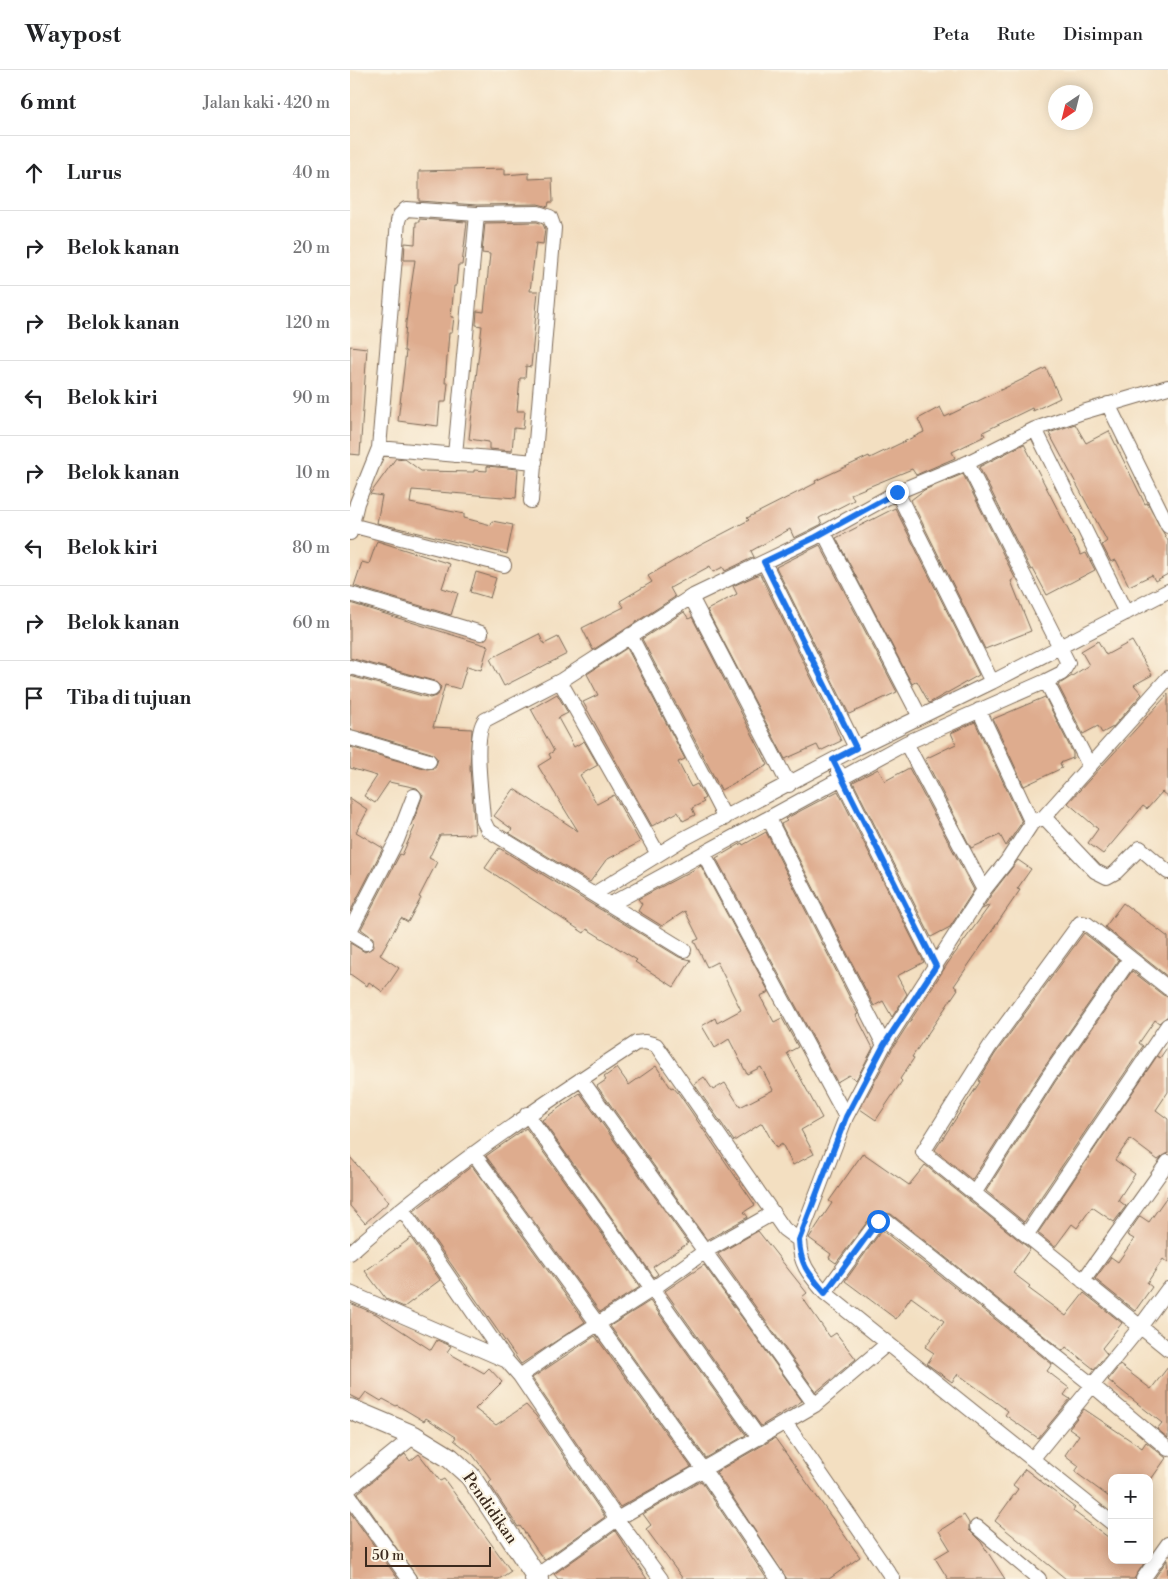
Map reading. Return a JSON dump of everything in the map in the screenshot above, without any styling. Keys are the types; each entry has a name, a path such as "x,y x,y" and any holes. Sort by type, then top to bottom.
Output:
{"street":[{"path":"504,566 351,529 353,502 379,448 400,215 406,210 477,214 538,213 550,217 554,228 531,501"},
{"path":"455,455 477,214"},
{"path":"684,950 488,830 483,820 479,742 482,723 562,680 691,597 824,532 897,492 967,462 1035,429 1108,404 1168,387"},
{"path":"1108,404 1168,526"},
{"path":"1035,429 1126,613"},
{"path":"379,448 535,462"},
{"path":"611,904 906,743 1046,681 1067,669 1068,663 967,462"},
{"path":"897,492 992,682"},
{"path":"824,532 920,717"},
{"path":"764,562 856,748"},
{"path":"594,894 658,854 833,760 992,682 1168,591"},
{"path":"350,594 481,633"},
{"path":"691,597 789,785"},
{"path":"630,635 725,818"},
{"path":"350,667 432,689"},
{"path":"1108,1520 825,1293 809,1274 799,1258 799,1240 846,1117 884,1045 984,890 1038,820 1168,678"},
{"path":"562,680 562,685 658,854"},
{"path":"1046,681 1089,765"},
{"path":"979,710 1038,820 1095,870 1107,877 1116,872 1140,848 1168,872"},
{"path":"350,738 429,761"},
{"path":"906,743 984,890"},
{"path":"833,760 936,966"},
{"path":"366,942 350,932 397,840 414,796"},
{"path":"769,819 884,1045"},
{"path":"704,854 846,1117"},
{"path":"1168,988 1087,924 1080,923 990,1046 923,1152 1168,1349"},
{"path":"975,1192 1048,1077 1130,959"},
{"path":"1027,1234 1168,1025"},
{"path":"350,1252 402,1209 527,1114 636,1043 645,1042 656,1045 784,1229 799,1240"},
{"path":"581,1079 815,1405"},
{"path":"527,1114 651,1290 759,1438"},
{"path":"474,1154 704,1470 778,1579"},
{"path":"1084,1281 1168,1162"},
{"path":"402,1209 506,1360 520,1376 617,1519 661,1579"},
{"path":"520,1376 563,1346 598,1326 704,1252 773,1213"},
{"path":"825,1293 878,1221 886,1221 1091,1384 1168,1449"},
{"path":"1032,1458 1168,1289"},
{"path":"350,1293 506,1360"},
{"path":"535,1578 617,1519 815,1405 887,1344"},
{"name":"Pendidikan","path":"350,1410 414,1436 450,1458 470,1476 535,1578"},
{"path":"785,1422 893,1579"},
{"path":"350,1488 414,1436"},
{"path":"350,1497 409,1579"},
{"path":"977,1527 1039,1579"},
{"path":"1153,1556 1168,1544"},
{"path":"1143,1579 1150,1564"}],"building":[{"path":"505,169 505,175 529,173 529,179 552,178 553,202 549,202 548,207 538,204 477,205 419,201 419,171"},
{"path":"419,219 467,222 462,265 458,265 456,286 454,286 451,317 454,317 452,333 449,333 445,383 448,383 446,402 440,402 438,426 398,421 406,351 404,351 406,322 415,260 404,260 405,243 415,244 416,222 419,222"},
{"path":"537,222 543,224 545,229 543,244 536,243 530,291 538,291 531,367 526,366 525,378 520,378 517,411 525,411 523,429 514,428 512,451 489,449 489,442 469,439 482,326 476,325 477,311 484,312 490,254 482,253 485,223"},
{"path":"350,346 367,348 360,455 350,454"},
{"path":"1046,368 1060,398 1033,411 1032,408 983,432 985,436 952,452 955,458 916,475 912,469 851,494 854,500 819,518 822,524 794,538 790,529 751,551 754,557 725,571 723,567 713,572 710,566 670,588 675,597 593,650 582,628 624,607 620,601 652,582 648,576 699,546 749,520 747,518 816,483 815,481 869,456 870,458 924,432 918,419 940,407 945,417"},
{"path":"1075,424 1086,443 1109,431 1145,504 1147,503 1168,541 1168,574 1155,581 1152,575 1129,586 1116,560 1111,562 1102,545 1107,541 1049,433"},
{"path":"1024,444 1081,555 1086,553 1095,570 1047,595 1033,569 1031,570 979,467"},
{"path":"396,458 405,459 421,471 474,472 474,470 487,471 487,466 518,469 516,498 412,490 410,503 464,514 464,518 491,525 492,521 513,525 507,554 377,523 382,496 370,494"},
{"path":"963,474 1015,578 1011,581 1031,631 985,649 911,500 924,490"},
{"path":"895,508 979,675 929,703 917,681 912,684 836,538"},
{"path":"377,541 450,564 442,588 458,593 451,615 354,586 362,562 369,564"},
{"path":"820,545 897,692 849,714 776,567"},
{"path":"476,572 496,578 490,598 470,592"},
{"path":"760,574 841,741 820,751 817,745 785,759 707,610 737,594 733,586"},
{"path":"350,603 488,646 481,670 467,666 460,689 445,685 433,727 472,729 470,768 475,834 440,835 429,858 437,862 419,897 421,898 408,922 401,918 380,955 399,968 383,992 369,982 367,986 350,974 350,943 365,952 374,947 373,938 361,929 400,854 402,855 415,826 412,825 423,795 417,788 389,782 375,803 364,796 377,776 350,768 350,747 427,769 435,768 438,759 431,753 350,729 350,676 430,698 438,695 441,687 434,681 350,658"},
{"path":"684,612 689,619 692,617 768,765 721,790 642,639"},
{"path":"539,634 544,644 558,637 567,654 504,686 490,659"},
{"path":"1098,641 1106,655 1132,641 1152,675 1134,685 1142,694 1113,727 1102,733 1098,726 1083,734 1058,685 1089,665 1081,651"},
{"path":"627,648 685,759 678,762 691,787 697,784 705,798 702,800 704,802 692,808 695,815 683,821 678,812 652,826 583,702 598,695 587,674"},
{"path":"557,694 568,713 558,718 574,747 584,741 598,765 580,775 597,804 614,795 640,842 606,860 590,882 509,833 512,829 494,816 514,789 578,831 538,766 551,758 549,754 554,751 531,709"},
{"path":"1168,694 1168,797 1162,792 1147,809 1143,806 1103,854 1088,843 1098,829 1068,803"},
{"path":"1045,697 1073,753 1073,758 1060,763 1062,768 1024,786 993,719"},
{"path":"975,722 1022,822 1006,846 1000,835 971,848 925,759 956,744 951,733"},
{"path":"909,768 974,890 950,927 931,937 853,782 878,769 885,781"},
{"path":"838,791 924,962 897,976 907,994 892,1017 883,1001 874,1006 781,824 787,821 785,819"},
{"path":"350,798 368,810 356,832 383,848 350,912"},
{"path":"766,832 858,1014 856,1015 873,1048 856,1080 849,1075 837,1082 716,858"},
{"path":"499,848 679,957 691,960 674,987 635,962 637,960 587,929 584,933 485,868"},
{"path":"1018,860 1031,869 1017,889 1020,890 954,986 958,989 912,1057 914,1058 900,1079 902,1081 876,1120 860,1109 892,1049 948,963 990,905 982,909 991,895"},
{"path":"701,866 769,992 760,996 774,1022 782,1018 798,1047 787,1053 822,1118 801,1130 814,1154 793,1165 782,1144 776,1148 762,1123 734,1141 694,1084 704,1077 713,1090 725,1083 740,1107 773,1090 761,1067 747,1074 729,1039 715,1048 702,1026 715,1018 717,1023 741,1010 717,962 707,967 694,941 699,939 685,911 662,926 638,911 642,904 638,899"},
{"path":"1123,903 1168,937 1168,977 1105,927"},
{"path":"1084,933 1119,960 1041,1072 972,1180 935,1150 980,1082 979,1080 995,1054"},
{"path":"1132,971 1168,997 1168,1016 1159,1023 1155,1020 1139,1043 1143,1046 1024,1222 986,1191 1055,1082"},
{"path":"1168,1046 1168,1092 1156,1110 1168,1119 1168,1153 1158,1160 1130,1139 1115,1160 1135,1174 1118,1200 1126,1206 1114,1222 1092,1207 1077,1228 1072,1224 1055,1247 1038,1233 1157,1056 1160,1058"},
{"path":"656,1066 671,1088 673,1087 679,1094 755,1205 744,1212 748,1217 707,1240 597,1086 606,1080 604,1077 617,1068 629,1085"},
{"path":"580,1093 688,1243 653,1267 658,1274 654,1277 542,1120"},
{"path":"526,1128 640,1287 600,1312 486,1156"},
{"path":"863,1153 909,1185 925,1165 1030,1249 1013,1273 1030,1286 1028,1288 1066,1316 1084,1293 1122,1323 1102,1348 1107,1354 1094,1369 1066,1347 1063,1351 891,1214 874,1213 836,1263 829,1258 831,1254 809,1238 832,1203 829,1201"},
{"path":"350,1157 389,1202 365,1223 350,1206"},
{"path":"472,1166 585,1322 521,1364 414,1211"},
{"path":"1168,1195 1168,1263 1163,1259 1147,1283 1152,1287 1135,1311 1095,1279 1111,1257 1118,1262 1134,1239 1127,1235 1140,1216 1149,1222"},
{"path":"882,1230 1052,1364 1047,1371 1069,1388 1064,1395 1070,1399 1038,1438 1005,1415 1008,1411 958,1374 952,1382 927,1364 934,1353 925,1347 944,1321 911,1297 896,1319 845,1281"},
{"path":"758,1231 807,1293 802,1297 830,1337 836,1333 856,1359 816,1392 718,1254"},
{"path":"411,1238 440,1280 404,1307 386,1299 365,1271"},
{"path":"704,1265 802,1401 761,1426 665,1291"},
{"path":"650,1301 746,1435 706,1458 610,1326"},
{"path":"350,1303 376,1314 431,1350 437,1340 451,1346 447,1352 484,1373 489,1368 502,1382 475,1409 496,1425 526,1405 536,1416 605,1517 544,1560 520,1526 518,1527 489,1483 492,1480 472,1454 454,1440 456,1437 426,1418 424,1421 397,1405 383,1399 381,1401 366,1392 360,1400 350,1395"},
{"path":"595,1336 691,1467 620,1507 532,1378"},
{"path":"1120,1365 1151,1389 1168,1367 1168,1438 1157,1429 1162,1423 1108,1380"},
{"path":"1084,1409 1142,1448 1146,1442 1166,1458 1153,1477 1153,1474 1108,1474 1108,1496 1075,1472 1079,1466 1065,1455 1079,1435 1069,1428"},
{"path":"775,1438 860,1557 829,1579 787,1579 716,1472"},
{"path":"405,1454 410,1461 419,1454 440,1481 444,1479 511,1571 499,1579 418,1579 358,1493"},
{"path":"1025,1469 1075,1508 1073,1511 1108,1537 1108,1564 1143,1564 1134,1579 1066,1579 995,1521 1018,1489 1013,1485"},
{"path":"701,1481 767,1579 683,1579 646,1529 651,1525 643,1514"},
{"path":"350,1512 398,1579 350,1579"},
{"path":"964,1515 969,1523 969,1530 981,1542 1005,1579 948,1579 935,1558 950,1549 939,1531"},
{"path":"615,1531 647,1579 558,1579 554,1574"},
{"path":"1167,1560 1168,1579 1154,1579"}],"route":[{"path":"878,1221 825,1293 809,1274 799,1258 799,1240 846,1117 884,1045 936,966 833,760 856,748 764,562 814,538 897,492"}]}
